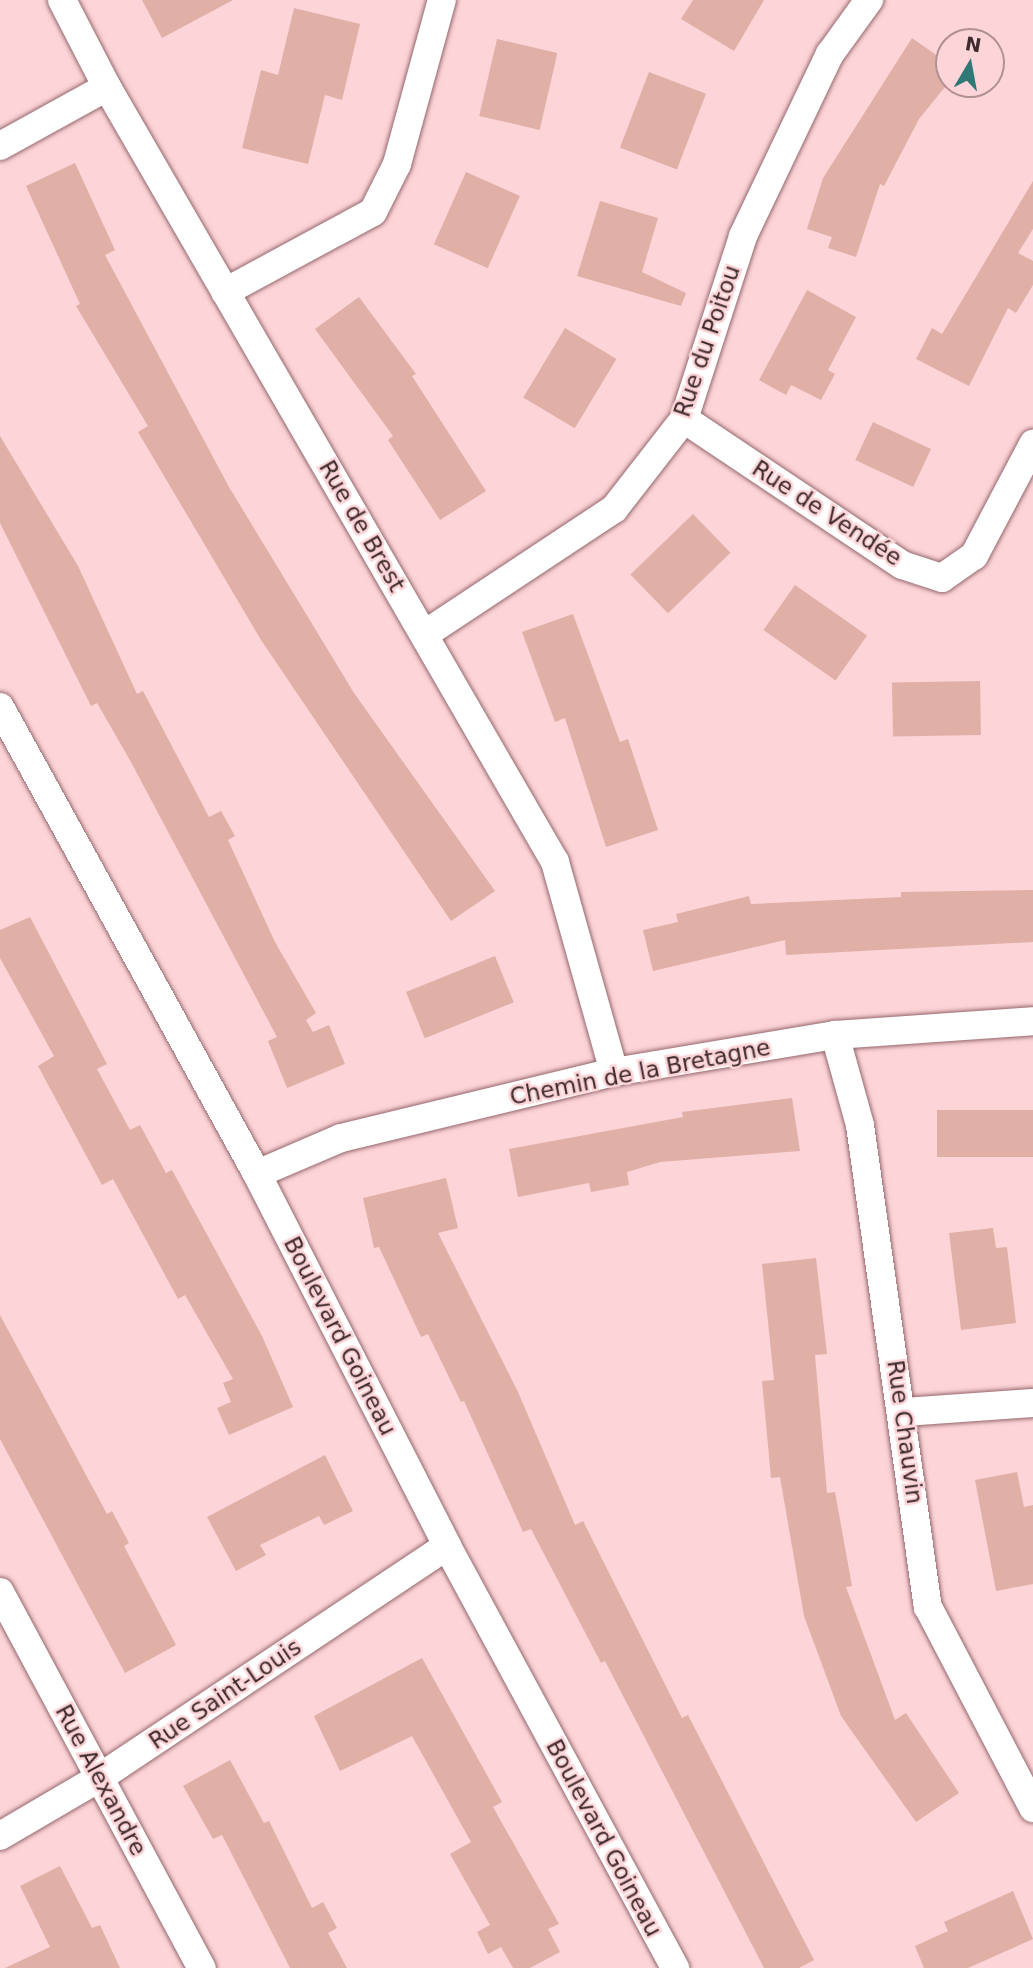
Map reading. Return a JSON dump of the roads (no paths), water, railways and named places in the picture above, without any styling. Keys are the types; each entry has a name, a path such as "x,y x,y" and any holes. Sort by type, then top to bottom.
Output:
{"street":[{"name":"Rue de Brest","path":"62,0 107,88 555,862 614,1072"},
{"path":"225,292 373,212 397,164 442,0"},
{"name":"Rue du Poitou","path":"425,634 614,509 684,419 743,236 830,54 869,0"},
{"path":"0,146 107,88"},
{"name":"Rue de Vendée","path":"684,419 902,565 942,578 974,555 1033,444"},
{"name":"Boulevard Goineau","path":"0,707 257,1174 447,1546 675,1968"},
{"name":"Chemin de la Bretagne","path":"257,1174 341,1138 614,1072 835,1035 1033,1021"},
{"name":"Rue Chauvin","path":"835,1035 860,1125 904,1412 928,1606 1033,1808"},
{"path":"904,1412 1033,1404"},
{"name":"Rue Saint-Louis","path":"0,1836 99,1778 447,1546"},
{"name":"Rue Alexandre","path":"0,1592 202,1968"}]}
